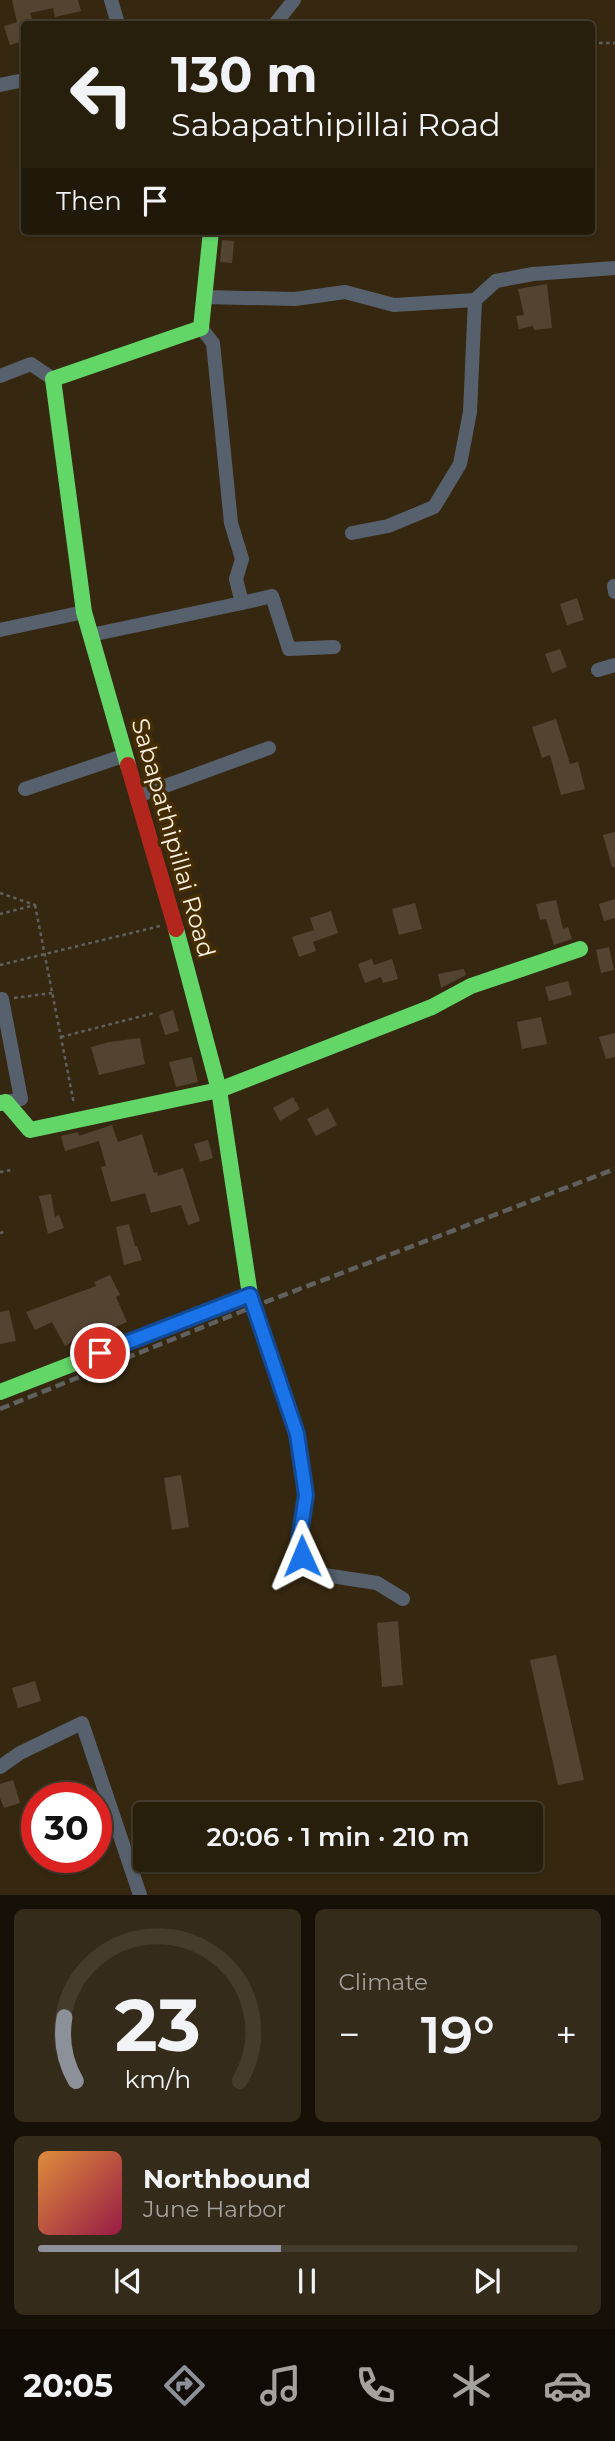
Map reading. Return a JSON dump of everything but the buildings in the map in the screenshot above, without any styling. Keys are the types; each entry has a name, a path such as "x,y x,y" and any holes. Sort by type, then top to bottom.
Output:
{"street":[{"path":"111,0 117,21"},
{"path":"277,21 293,0"},
{"path":"0,85 21,81"},
{"path":"211,235 201,328 213,343 231,523 242,559 236,579 242,603"},
{"path":"204,297 295,299 345,292 394,304 475,300 496,281 533,274 615,268"},
{"path":"352,533 388,526 434,507 460,464 470,412 475,300"},
{"path":"0,376 32,364 53,379 201,328"},
{"name":"Sabapathipillai Road","path":"53,379 84,612 219,1090 250,1295"},
{"path":"91,635 272,596 289,649 334,646"},
{"path":"0,630 84,612"},
{"path":"598,670 615,665"},
{"path":"138,796 269,748"},
{"path":"25,789 126,755"},
{"path":"3,1102 30,1130 219,1090 432,1007 471,986 580,949"},
{"path":"1,996 21,1099 3,1102"},
{"path":"0,1392 250,1295 297,1434 306,1495 299,1540 302,1556 318,1574 377,1583 403,1599"},
{"path":"0,1767 20,1753 82,1723 140,1895"}],"path":[{"path":"595,43 615,43"},
{"path":"0,893 35,905"},
{"path":"0,914 35,905"},
{"path":"35,905 77,1120"},
{"path":"0,965 174,923"},
{"path":"1,996 52,993"},
{"path":"61,1037 154,1013"},
{"path":"0,1172 12,1170"}],"railway":[{"path":"0,1409 255,1306 615,1169"}],"traffic: fast":[{"path":"128,765 84,612 53,379 201,328 211,235"},
{"path":"0,1392 250,1295 219,1090 176,929"},
{"path":"0,1103 6,1102 30,1130 219,1090 432,1007 471,986 580,949"}],"traffic: jam":[{"path":"128,765 176,929"}],"route":[{"path":"100,1353 250,1295 297,1434 306,1495 299,1540 302,1556"}]}
